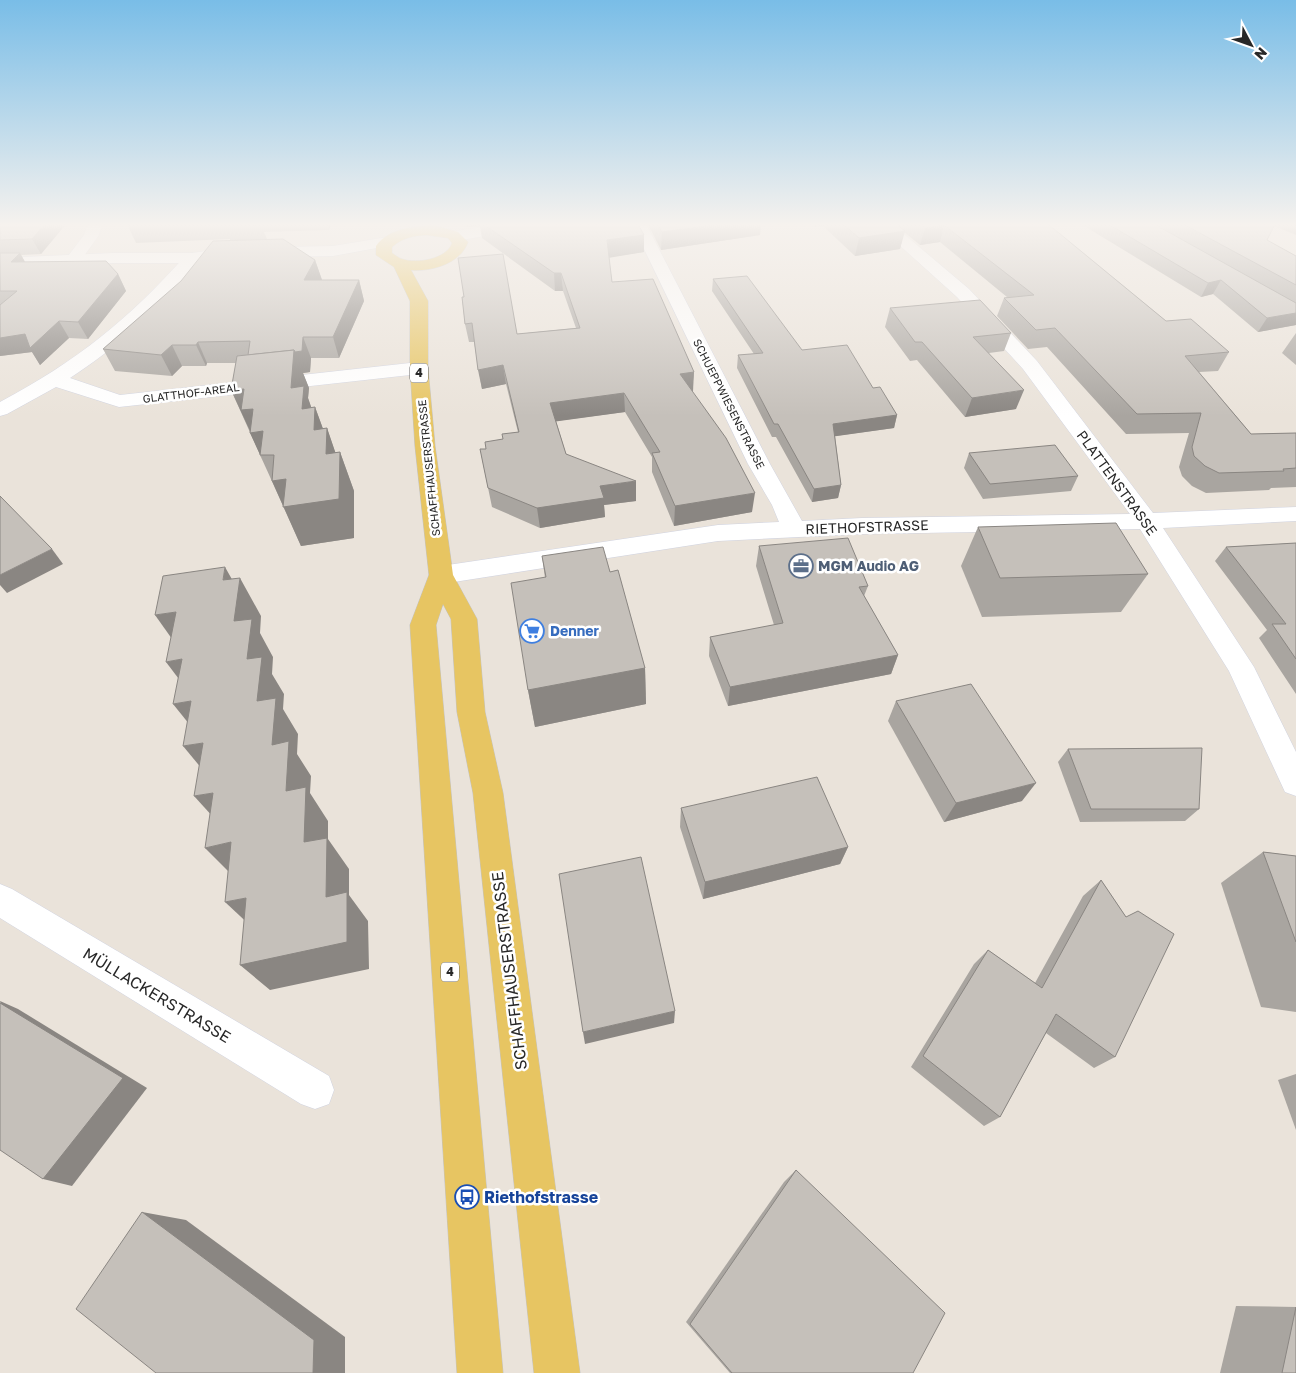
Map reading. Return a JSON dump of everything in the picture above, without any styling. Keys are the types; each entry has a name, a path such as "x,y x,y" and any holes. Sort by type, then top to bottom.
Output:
{"main road":[{"name":"SCHAFFHAUSERSTRASSE","path":"411,288 418,301 419,368 425,446 441,575 464,619 471,712 488,793 557,1373"},
{"path":"418,301 426,288"},
{"name":"SCHAFFHAUSERSTRASSE","path":"441,575 423,625 480,1373"}],"street":[{"path":"0,410 55,380 117,335 142,313 165,288"},
{"name":"SCHUEPPWIESENSTRASSE","path":"671,288 756,457 783,505 794,530"},
{"name":"PLATTENSTRASSE","path":"957,288 1030,366 1147,521 1166,554 1241,667 1296,783"},
{"name":"GLATTHOF-AREAL","path":"55,380 119,401 419,368"},
{"name":"RIETHOFSTRASSE","path":"441,575 709,534 862,526 1147,521 1296,514"},
{"name":"MÜLLACKERSTRASSE","path":"0,900 315,1090"}],"building":[{"path":"0,288 106,288 78,322 59,321 30,348 25,334 0,338 0,305 17,291 0,291"},
{"path":"173,288 355,288 333,337 303,337 302,351 295,352 294,350 248,355 250,341 198,342 196,345 172,345 161,355 103,349"},
{"path":"463,288 509,288 517,334 580,328 566,288 657,288 694,372 680,374 726,438 755,493 675,506 652,453 660,452 624,393 550,403 566,454 636,481 600,486 604,498 537,508 488,488 480,449 486,449 485,442 503,439 502,434 519,432 503,365 478,370 472,323 465,324"},
{"path":"719,288 756,288 802,350 847,345 873,388 880,387 897,415 833,424 841,485 814,489 778,424 774,424 738,355 763,353"},
{"path":"1025,288 1126,288 1166,321 1191,319 1229,352 1185,356 1251,434 1296,433 1296,468 1283,469 1284,471 1219,473 1205,466 1194,456 1192,447 1201,413 1137,414 1055,328 1036,330 1004,298 1034,295"},
{"path":"1231,288 1269,288 1296,303 1296,313 1267,318"},
{"path":"980,300 1011,333 973,337 1024,390 972,398 922,342 915,342 890,308"},
{"path":"294,350 291,388 304,386 302,409 315,407 314,430 327,428 326,454 340,452 339,499 283,507 286,479 272,481 274,455 260,455 263,431 250,433 253,409 241,410 244,389 231,390 237,356"},
{"path":"1055,445 1078,476 990,484 969,453"},
{"path":"0,496 52,549 0,575"},
{"path":"1116,523 1148,574 1000,578 978,527"},
{"path":"848,538 868,586 859,587 898,655 730,687 710,637 783,623 759,546"},
{"path":"1296,543 1296,659 1272,624 1286,624 1226,547"},
{"path":"603,547 610,572 618,570 645,668 528,690 511,583 546,577 542,556"},
{"path":"225,567 223,580 240,578 234,621 252,619 247,659 262,657 257,701 276,698 272,745 289,741 286,791 306,787 304,842 327,838 326,897 347,892 347,942 240,965 246,898 225,902 231,842 205,848 213,793 194,796 203,743 183,746 191,701 173,704 182,659 166,662 176,612 155,615 163,576"},
{"path":"971,684 1036,783 956,803 896,701"},
{"path":"1202,748 1199,809 1091,809 1068,749"},
{"path":"817,777 848,847 705,882 681,808"},
{"path":"1263,852 1296,856 1296,942"},
{"path":"641,857 675,1011 583,1032 559,874"},
{"path":"1101,880 1126,917 1138,911 1174,934 1115,1057 1056,1014 1000,1117 923,1056 988,950 1042,988"},
{"path":"0,1003 123,1078 43,1179 0,1150"},
{"path":"796,1170 945,1313 913,1373 732,1373 690,1324"},
{"path":"142,1212 314,1340 313,1373 156,1373 76,1309"},
{"path":"1296,1307 1296,1373 1282,1373"}],"place":[{"name":"MGM Audio AG","path":"801,566"},
{"name":"Denner","path":"532,631"},
{"name":"Riethofstrasse","path":"467,1197"}]}
